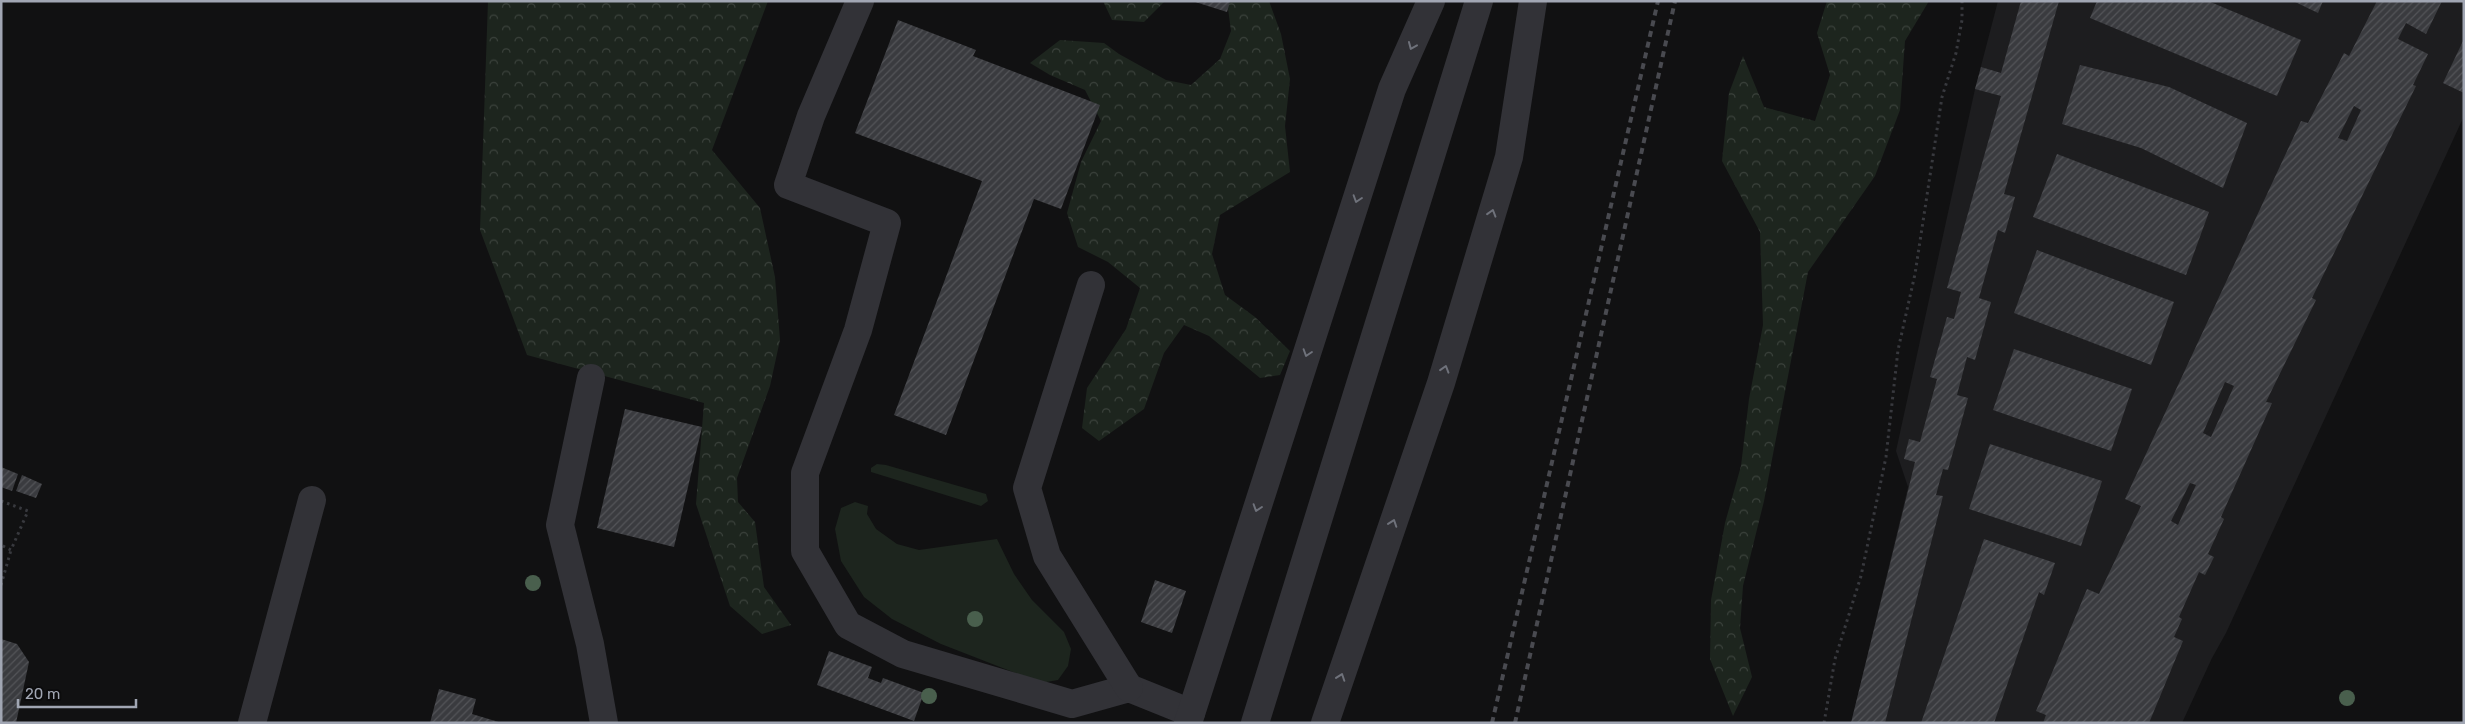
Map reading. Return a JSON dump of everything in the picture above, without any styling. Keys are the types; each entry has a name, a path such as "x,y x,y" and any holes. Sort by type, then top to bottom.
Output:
{"street":[{"path":"860,1 811,116 788,185 887,223 858,330 805,473 804,551 848,625 903,654 1069,714 1130,688"},
{"path":"1090,285 1027,488 1047,556 1130,688 1189,718 1392,89 1431,1"},
{"path":"1255,723 1479,1"},
{"path":"1325,723 1441,383 1509,157 1533,1"},
{"path":"591,378 560,525 590,644 604,723"},
{"path":"252,723 312,500"}],"path":[{"path":"1824,723 1835,659 1861,576 1886,457 1898,350 1915,274 1942,96 1956,53 1962,20 1962,1"},
{"path":"1,501 28,511 11,550 1,585"},
{"path":"1,545 11,550"}],"shaded area":[{"path":"1998,1 2464,1 2464,116 2226,633 2212,658 2182,723 1851,723 1908,487 1896,451 1975,89"}],"green space":[{"path":"488,1 768,1 712,150 760,208 775,277 780,340 770,386 737,478 738,502 755,522 764,587 791,625 762,634 730,606 696,504 704,403 527,355 480,230"},
{"path":"1103,1 1165,1 1144,22 1112,20"},
{"path":"1227,1 1269,1 1281,34 1290,79 1285,126 1290,172 1220,215 1212,254 1225,295 1255,317 1290,351 1280,375 1260,378 1209,336 1184,325 1164,353 1144,409 1099,441 1082,428 1087,388 1126,329 1140,288 1108,262 1078,247 1067,213 1081,162 1101,121 1085,90 1050,75 1030,63 1060,40 1104,43 1119,54 1166,80 1191,85 1220,59 1231,31"},
{"path":"1827,1 1929,1 1905,41 1900,110 1875,176 1808,272 1764,501 1743,586 1740,628 1752,677 1733,716 1710,659 1711,600 1725,523 1741,466 1749,399 1763,325 1760,232 1722,161 1729,93 1743,56 1764,107 1815,121 1830,75 1817,33"},
{"path":"877,464 986,494 988,501 981,506 871,472 871,468"},
{"path":"855,502 868,506 867,514 876,529 897,544 919,550 997,539 1014,574 1032,600 1064,632 1071,649 1068,666 1058,680 1041,683 941,644 892,619 864,597 841,561 835,529 841,508"}],"building":[{"path":"1192,1 1230,1 1227,12"},
{"path":"2021,1 2059,1 2004,194 2015,197 2005,233 1998,230 1979,298 1991,302 1975,360 1967,357 1957,395 1968,398 1948,470 1943,469 1936,495 1943,496 1885,723 1851,723 1915,462 1904,459 1909,439 1920,442 1937,379 1930,377 1947,317 1954,319 1961,292 1947,288 2001,96 1975,89 1981,67 2001,73"},
{"path":"2097,1 2208,1 2301,40 2277,96 2090,18"},
{"path":"2293,1 2323,1 2318,13"},
{"path":"2377,1 2442,1 2426,34 2406,23 2398,39 2428,54 2413,85 2416,86 2312,298 2316,300 2266,402 2272,403 2221,517 2224,519 2208,554 2214,557 2205,575 2199,572 2179,617 2182,619 2174,637 2183,641 2149,723 2043,723 2046,715 2036,711 2087,589 2099,594 2141,506 2125,499 2301,121 2308,123 2344,53 2349,56","holes":["2354,106 2361,110 2347,141 2338,138","2225,382 2234,386 2211,437 2203,433","2190,483 2196,485 2178,525 2171,521"]},
{"path":"898,20 976,50 973,56 1100,105 1061,209 1034,199 946,435 894,415 982,181 855,133"},
{"path":"2464,39 2464,93 2443,83"},
{"path":"2080,65 2169,87 2247,123 2223,188 2141,148 2062,124"},
{"path":"2057,154 2209,212 2186,275 2033,217"},
{"path":"2037,250 2174,302 2151,365 2014,313"},
{"path":"2014,349 2132,389 2111,451 1993,410"},
{"path":"625,409 702,427 674,547 597,528"},
{"path":"1990,444 2102,481 2081,546 1969,509"},
{"path":"1,467 18,474 12,491 1,487"},
{"path":"22,475 42,484 36,498 16,491"},
{"path":"1984,539 2055,563 2044,595 2039,592 1994,723 1921,723"},
{"path":"1155,580 1186,591 1172,633 1141,622"},
{"path":"1,639 17,644 29,662 16,723 1,723"},
{"path":"829,651 872,667 868,678 881,683 883,678 924,693 914,721 817,685"},
{"path":"439,689 476,699 472,714 502,723 430,723"}],"railway":[{"path":"1492,723 1658,1"},
{"path":"1515,723 1675,1"}]}
